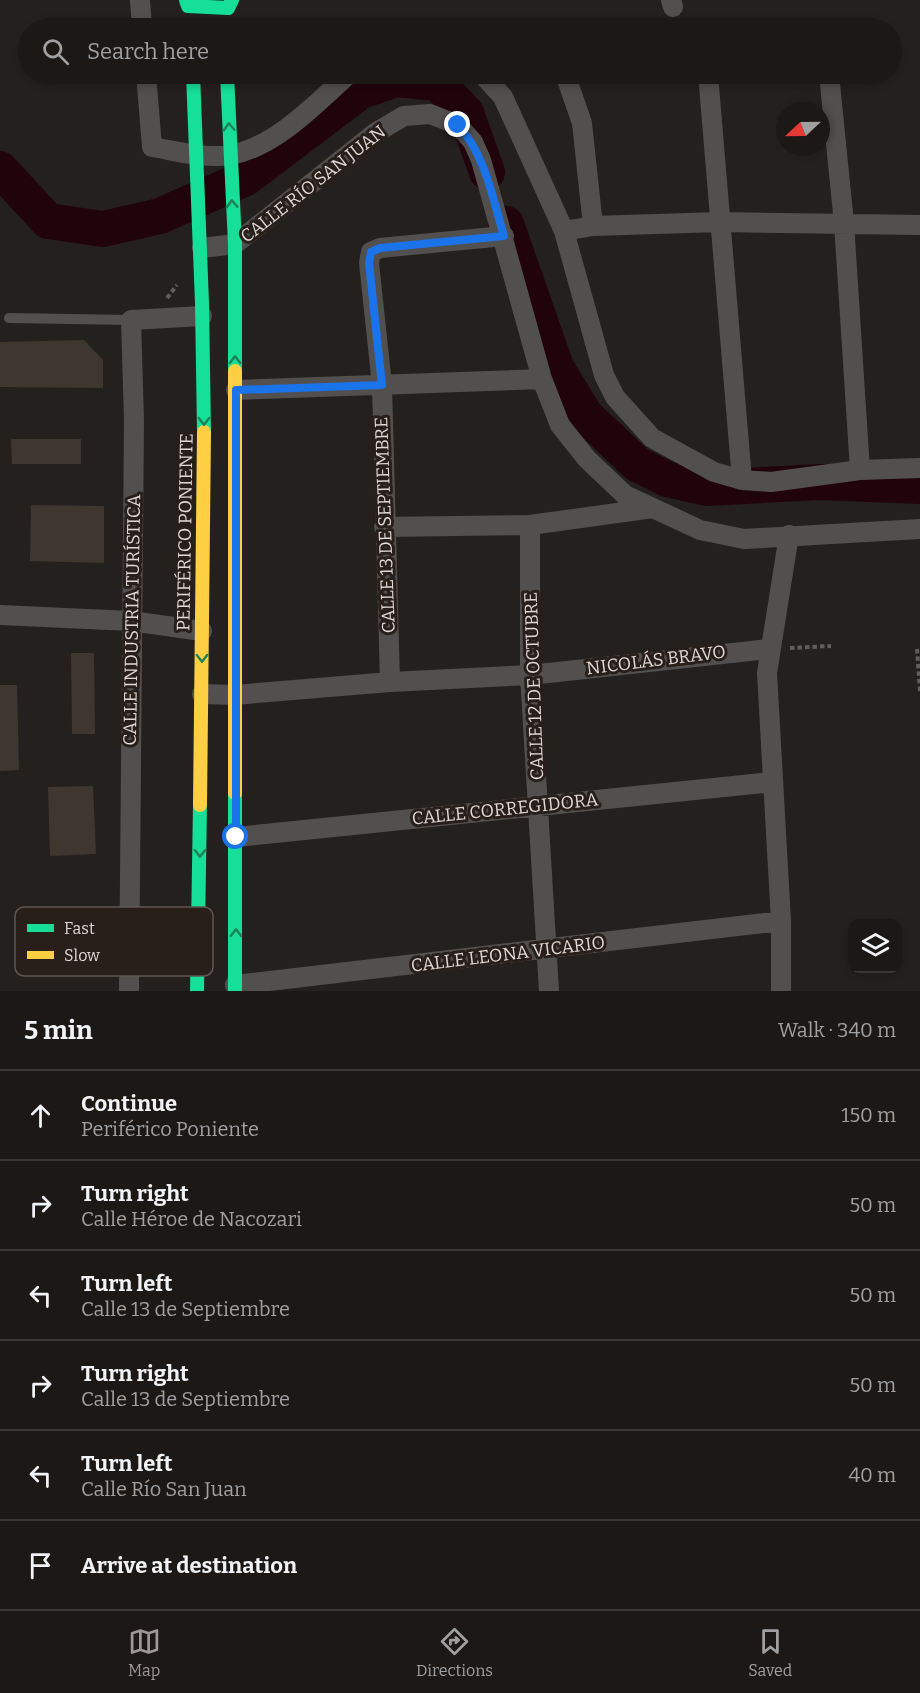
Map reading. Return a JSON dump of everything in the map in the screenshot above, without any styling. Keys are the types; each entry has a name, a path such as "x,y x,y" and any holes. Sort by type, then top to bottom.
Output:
{"main road":[{"path":"188,6 229,6"},
{"name":"PERIFÉRICO PONIENTE","path":"194,84 202,243 205,417 198,907"},
{"path":"227,84 234,235 236,390 235,988"},
{"name":"PERIFÉRICO PONIENTE","path":"197,976 197,991"}],"street":[{"path":"140,0 141,18"},
{"path":"147,84 152,147 198,154 230,155 258,145 292,123 337,84"},
{"path":"491,84 503,97 564,231 604,375 615,397 652,438 714,472 742,480 771,482 860,470 920,468"},
{"path":"568,84 582,123 592,226"},
{"path":"709,84 742,480"},
{"path":"830,84 844,223 860,470"},
{"name":"CALLE RÍO SAN JUAN","path":"202,243 234,235 375,133 404,116 430,114 458,125 473,142 482,160 542,379 560,425 587,459 625,495 700,530 744,539 920,529"},
{"path":"564,231 592,226 720,222 920,225"},
{"name":"CALLE 13 DE SEPTIEMBRE","path":"390,682 384,527 382,385 369,263 371,252 380,248 504,236"},
{"path":"131,320 202,316"},
{"name":"CALLE INDUSTRIA TURÍSTICA","path":"129,907 134,420 131,320"},
{"path":"236,390 542,379"},
{"path":"384,527 530,525 653,508"},
{"name":"CALLE 12 DE OCTUBRE","path":"530,525 531,675 549,991"},
{"path":"781,991 781,921 767,673 769,649 780,601 789,535"},
{"path":"0,615 131,621 202,631"},
{"name":"NICOLÁS BRAVO","path":"202,694 234,695 390,682 531,675 769,649"},
{"name":"CALLE CORREGIDORA","path":"236,837 773,782"},
{"name":"CALLE LEONA VICARIO","path":"235,988 781,921"},
{"name":"CALLE INDUSTRIA TURÍSTICA","path":"129,976 129,991"}],"lane":[{"path":"9,318 131,320"}],"path":[{"path":"769,649 831,646"},
{"path":"917,649 920,691"}],"building":[{"path":"84,340 103,360 103,388 0,387 0,342"},
{"path":"11,439 81,439 81,464 12,464"},
{"path":"31,505 104,506 104,563 30,561"},
{"path":"71,653 94,653 95,734 72,734"},
{"path":"0,685 17,685 19,770 0,771"},
{"path":"93,786 96,854 50,856 48,787"}],"waterway":[{"path":"0,169 48,221 103,229 160,216 246,178 361,91 381,84"},
{"path":"439,84 466,113 487,172"},
{"path":"506,224 556,367 585,415 637,464 667,479 707,488 820,482 920,486"}],"traffic: fast":[{"path":"186,0 188,6 228,8 232,0"},
{"path":"193,84 202,303 204,432"},
{"path":"227,84 235,244 235,371"},
{"path":"235,793 235,991"},
{"path":"198,907 200,805"},
{"path":"197,976 197,991"}],"traffic: slow":[{"path":"235,371 235,793"},
{"path":"200,805 204,432"}],"route":[{"path":"236,837 234,695 236,390 382,385 369,263 371,252 380,248 504,236 482,160 473,142 458,125"}]}
